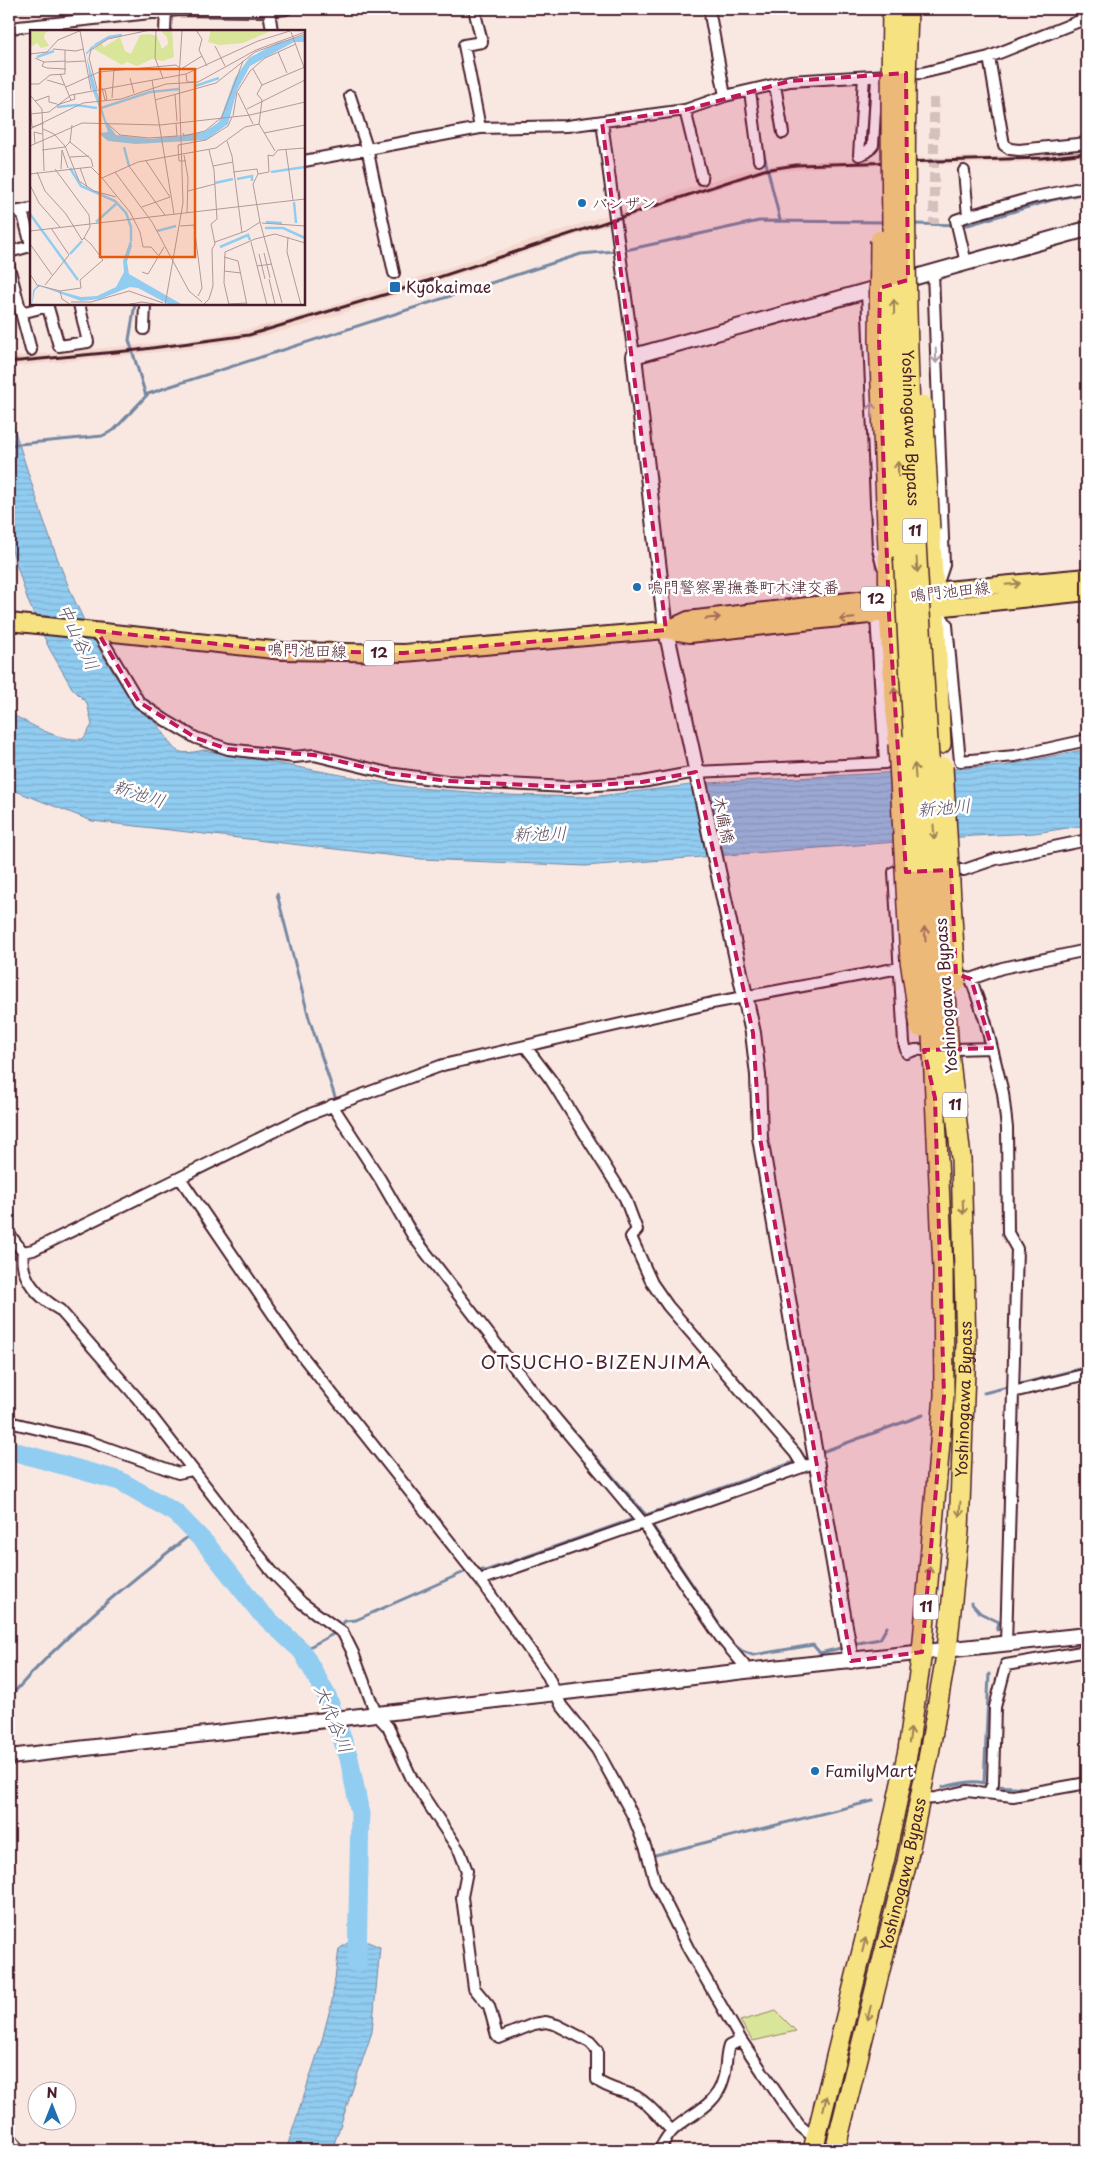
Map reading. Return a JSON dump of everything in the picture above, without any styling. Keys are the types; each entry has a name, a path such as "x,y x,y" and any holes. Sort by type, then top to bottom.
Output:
{"highway":[{"name":"Yoshinogawa Bypass","path":"835,2150 907,1862 929,1754 947,1650 959,1531 966,1354 961,1158 941,1053 902,564 896,416 898,102 892,9"},
{"name":"Yoshinogawa Bypass","path":"898,102 908,9"},
{"path":"898,102 914,143 919,338 936,600 935,635 941,744 955,933 941,1053"},
{"path":"885,609 888,549 879,330 880,161 883,131 898,102"},
{"name":"11","path":"885,609 898,744 910,960 941,1053"},
{"name":"Yoshinogawa Bypass","path":"813,2150 886,1858 908,1750 922,1652 944,1396 943,1268 935,1098 941,1053"}],"main road":[{"name":"鳴門池田線","path":"9,622 283,651 404,653 666,630 690,634 885,609 1087,577"},
{"name":"鳴門池田線","path":"936,600 1087,592"},
{"name":"鳴門池田線","path":"666,630 688,620 885,609"}],"street":[{"path":"9,28 166,10 268,11 286,9"},
{"path":"474,9 482,42 464,46 480,128"},
{"path":"709,9 725,96"},
{"path":"165,30 166,10"},
{"path":"268,11 272,30"},
{"path":"305,160 480,128 560,127 685,110 725,96 775,85 851,76 877,77 892,73 922,73 989,57 1087,18"},
{"path":"989,57 1004,145 1010,149 1019,150 1087,143"},
{"path":"864,77 858,155 867,152 873,145 877,77"},
{"path":"775,85 783,133"},
{"path":"750,91 759,160"},
{"path":"350,96 366,148 394,273"},
{"path":"685,110 702,179"},
{"path":"602,122 634,356 1087,229"},
{"path":"964,171 968,216"},
{"path":"966,263 956,220 1035,197 1080,188"},
{"path":"9,213 27,210 30,235"},
{"path":"9,252 30,243"},
{"path":"9,267 31,350"},
{"path":"933,272 944,565 936,600 948,626 960,761 1016,756 1087,740"},
{"path":"94,631 139,702 196,738 228,749 268,755 314,756 388,774 448,780 567,787 642,782 697,775 885,763 885,609 878,549 867,292"},
{"path":"21,313 48,305 59,346 88,342 79,305"},
{"path":"144,329 145,305"},
{"name":"木備橋","path":"634,356 666,630 716,869 753,1033 758,1075 760,1138 809,1465 851,1661"},
{"path":"992,1048 915,1050 907,1053 899,968 894,872 964,870 996,859 1087,840"},
{"path":"23,1252 34,1250 332,1105 443,1065 744,998 899,968 926,970 970,979 1002,968 1087,950"},
{"path":"970,979 992,1048 1007,1128 1008,1233 1017,1249 1006,1644"},
{"path":"525,1046 551,1080 625,1198 637,1230 631,1237 652,1282 668,1306 795,1453 809,1465"},
{"path":"332,1105 380,1179 413,1236 535,1394 643,1523 721,1638 744,1665 745,1671"},
{"path":"180,1178 296,1348 480,1580 548,1676 554,1693 597,1750 633,1816 646,1849 655,1882 688,1948 741,2040 799,2125 812,2136 813,2150"},
{"path":"9,1234 23,1252 21,1263 31,1286 44,1300 60,1310 138,1399 274,1573 302,1603 343,1633 353,1653 370,1715 388,1727 412,1779 460,1852 467,1871 462,1897 474,1988 488,2006 497,2036 500,2038 534,2024 546,2022 590,2042 597,2050 597,2080 603,2085 622,2090 640,2099 672,2131"},
{"path":"1013,1392 1087,1374"},
{"path":"9,1422 88,1441 178,1473 192,1470"},
{"path":"480,1580 809,1465"},
{"path":"9,1757 745,1671 1087,1636"},
{"path":"990,1788 995,1707 1006,1665 1087,1651"},
{"path":"919,1799 936,1798 990,1788 1013,1796 1087,1783"},
{"path":"659,2150 672,2131 704,2109 714,2096 723,2081 729,2046 741,2040"},
{"path":"9,2135 19,2150"}],"highlighted area":[{"path":"906,73 908,280 880,288 879,340 889,614 906,872 951,870 956,974 971,979 992,1048 924,1050 935,1098 944,1396 922,1652 851,1661 760,1138 753,1033 696,772 642,782 567,787 447,781 388,773 314,755 228,749 196,738 139,702 97,631 283,651 404,653 666,630 602,122 685,110 790,81"}],"shaded area":[{"path":"1087,149 1087,156 1042,162 825,167 765,173 307,325 249,339 189,349 9,367 9,357 189,340 249,329 304,315 735,173 764,166 825,160 1042,155"}],"green space":[{"path":"872,108 870,140 861,151 866,109"},
{"path":"776,2011 796,2031 753,2041 740,2021"}],"water":[{"path":"9,413 46,527 75,601 93,637 113,671 136,704 156,722 171,745 179,751 185,753 204,750 407,787 506,795 590,797 708,783 1004,766 1087,749 1087,825 1035,833 585,866 421,859 92,821 13,790 9,784 9,713 54,735 73,739 83,739 92,725 87,703 72,688 49,648 28,601 9,541"},
{"path":"356,1937 380,1947 372,2032 332,2150 286,2150 322,2040 332,2001 339,1949"}],"waterway":[{"path":"762,146 780,220"},
{"path":"912,224 968,225 1052,200 1087,193"},
{"path":"9,445 102,436 114,430 148,394 581,254 626,250 759,221 886,222"},
{"path":"135,305 129,340 146,396"},
{"path":"277,894 309,1018 335,1097 343,1113"},
{"path":"386,1179 395,1195"},
{"path":"403,1209 433,1254"},
{"path":"984,1393 1087,1367"},
{"path":"539,1391 646,1515 811,1456"},
{"path":"819,1453 923,1415"},
{"name":"大代谷川","path":"9,1450 120,1481 176,1513 206,1544 260,1612 302,1651 327,1696 349,1758 360,1813 357,1963"},
{"path":"475,1568 485,1571 636,1518"},
{"path":"651,1523 731,1642 742,1651 753,1655 813,1645 820,1653 845,1647"},
{"path":"9,1698 97,1610 194,1532"},
{"path":"302,1651 335,1633 345,1621 356,1620 469,1570"},
{"path":"971,1603 980,1613 999,1622 997,1630"},
{"path":"853,1644 880,1639 887,1627"},
{"path":"984,1782 989,1674"},
{"path":"943,1787 972,1782 989,1785"},
{"path":"995,1786 1028,1788"},
{"path":"655,1855 873,1801"}],"tunnel":[{"path":"934,98 934,224"}],"railway":[{"path":"9,362 137,350 249,335 397,291 764,170 796,165 1042,158 1087,153"}],"place":[{"name":"バンザン","path":"582,203"},
{"name":"Kyokaimae","path":"395,287"},
{"name":"鳴門警察署撫養町木津交番","path":"637,587"},
{"name":"FamilyMart","path":"815,1771"}],"district":[{"name":"OTSUCHO-BIZENJIMA","path":"596,1362"}],"water label":[{"name":"中山谷川","path":"78,637"},
{"name":"新池川","path":"139,794"},
{"name":"新池川","path":"944,808"},
{"name":"新池川","path":"540,834"}]}
